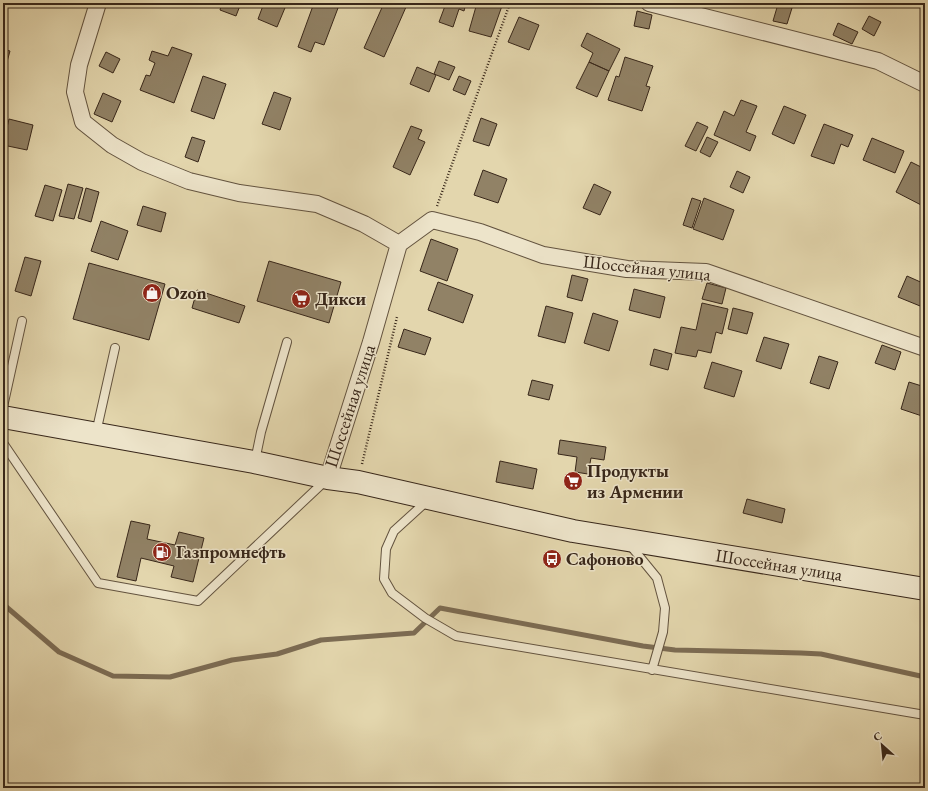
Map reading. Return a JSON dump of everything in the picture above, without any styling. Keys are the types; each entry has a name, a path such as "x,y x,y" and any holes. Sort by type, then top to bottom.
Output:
{"street":[{"path":"98,3 79,65 75,92 83,122 100,136 112,145 142,162 189,181 239,193 317,204 364,224 399,244"},
{"path":"649,3 878,61 925,84"},
{"name":"Шоссейная улица","path":"328,478 371,342 399,244 432,220 480,232 543,255 627,269 706,272 925,348"},
{"name":"Шоссейная улица","path":"3,417 254,462 328,478 358,482 573,531 925,589"}],"lane":[{"path":"3,407 22,321"},
{"path":"254,462 261,432 287,342"},
{"path":"96,433 115,348"},
{"path":"3,443 98,583 198,601 328,478"},
{"path":"430,498 394,531 386,549 384,579 392,593 425,618 456,636 925,715"},
{"path":"625,540 657,578 665,608 663,632 652,670"}],"building":[{"path":"222,3 241,3 236,16 220,10"},
{"path":"264,3 287,3 277,27 258,19"},
{"path":"314,3 323,3 338,8 324,45 315,42 311,52 298,47"},
{"path":"384,3 398,3 406,7 384,57 364,48"},
{"path":"466,3 464,11 459,9 453,27 439,22 445,6 440,4"},
{"path":"477,3 503,3 491,37 469,31"},
{"path":"720,3 731,3 729,7"},
{"path":"778,4 792,8 787,24 773,21"},
{"path":"637,11 652,15 649,29 634,26"},
{"path":"869,16 881,22 874,36 862,29"},
{"path":"519,17 539,25 529,50 508,42"},
{"path":"838,23 858,32 852,44 833,35"},
{"path":"587,33 620,49 609,71 589,62 593,53 581,46"},
{"path":"172,47 192,54 174,103 140,90 146,75 150,76 155,63 149,60 152,51 168,56"},
{"path":"3,49 10,51 3,76"},
{"path":"106,52 120,59 113,73 99,66"},
{"path":"625,57 653,66 646,86 650,87 642,111 608,100 616,76 619,77"},
{"path":"439,61 455,67 449,80 434,74"},
{"path":"589,62 609,71 597,97 576,88"},
{"path":"417,67 436,75 429,92 410,84"},
{"path":"203,76 226,84 214,119 191,111"},
{"path":"459,76 471,81 465,95 453,90"},
{"path":"274,92 291,98 280,130 262,124"},
{"path":"103,93 121,101 112,122 94,114"},
{"path":"741,100 757,106 746,132 756,136 750,151 714,135 724,111 734,116"},
{"path":"784,106 806,115 794,144 772,134"},
{"path":"481,118 497,124 489,146 473,141"},
{"path":"9,119 33,125 27,150 3,145"},
{"path":"697,122 708,127 696,151 685,146"},
{"path":"824,124 853,135 848,147 841,144 834,164 811,156"},
{"path":"411,126 422,130 418,139 425,142 410,175 393,167"},
{"path":"192,137 205,141 198,162 185,157"},
{"path":"707,137 718,142 710,157 700,152"},
{"path":"872,138 904,151 895,173 863,160"},
{"path":"911,162 925,169 925,207 896,192"},
{"path":"483,170 507,179 498,203 474,195"},
{"path":"737,171 750,177 743,193 730,187"},
{"path":"68,184 83,188 74,219 59,216"},
{"path":"594,184 611,192 600,215 583,208"},
{"path":"45,185 62,190 53,221 35,216"},
{"path":"86,188 99,192 91,222 78,218"},
{"path":"692,198 701,201 692,228 683,225"},
{"path":"704,198 734,210 723,240 693,229"},
{"path":"143,206 166,213 161,232 137,225"},
{"path":"101,221 128,231 118,260 91,251"},
{"path":"431,239 458,249 447,281 420,271"},
{"path":"25,257 41,261 31,296 15,291"},
{"path":"269,261 341,282 329,323 257,301"},
{"path":"89,263 165,284 149,340 73,319"},
{"path":"572,275 588,279 582,301 567,297"},
{"path":"907,276 925,284 925,308 898,297"},
{"path":"438,282 473,295 463,323 428,310"},
{"path":"707,283 726,288 722,304 702,299"},
{"path":"634,289 665,297 660,318 629,310"},
{"path":"197,290 245,306 239,323 192,308"},
{"path":"702,303 728,309 722,334 716,332 711,353 698,350 696,357 675,353 681,327 696,330"},
{"path":"546,306 573,313 565,343 538,336"},
{"path":"733,308 753,313 747,334 728,329"},
{"path":"593,313 618,321 609,351 584,343"},
{"path":"404,329 431,338 425,355 398,347"},
{"path":"764,337 789,344 781,369 756,361"},
{"path":"882,345 901,352 895,370 875,363"},
{"path":"654,349 672,354 668,370 650,365"},
{"path":"819,356 838,362 829,389 810,383"},
{"path":"712,362 742,371 734,397 704,388"},
{"path":"532,380 553,385 549,400 528,395"},
{"path":"909,382 925,387 925,417 901,409"},
{"path":"560,440 606,447 604,460 591,458 588,474 575,472 577,457 558,454"},
{"path":"500,461 537,469 533,489 496,482"},
{"path":"747,499 785,509 782,523 743,513"},
{"name":"Газпромнефть","path":"131,521 150,525 147,539 175,545 179,532 204,538 193,582 171,577 174,566 141,558 136,581 117,577"}],"waterway":[{"path":"3,604 59,652 113,676 170,677 232,660 277,654 321,640 414,633 440,608 643,646 675,650 821,654 925,677"}],"place":[{"name":"Ozon","path":"152,293"},
{"name":"Дикси","path":"301,299"},
{"name":"Продукты из Армении","path":"573,481"},
{"name":"Газпромнефть","path":"162,552"},
{"name":"Сафоново","path":"552,559"}]}
